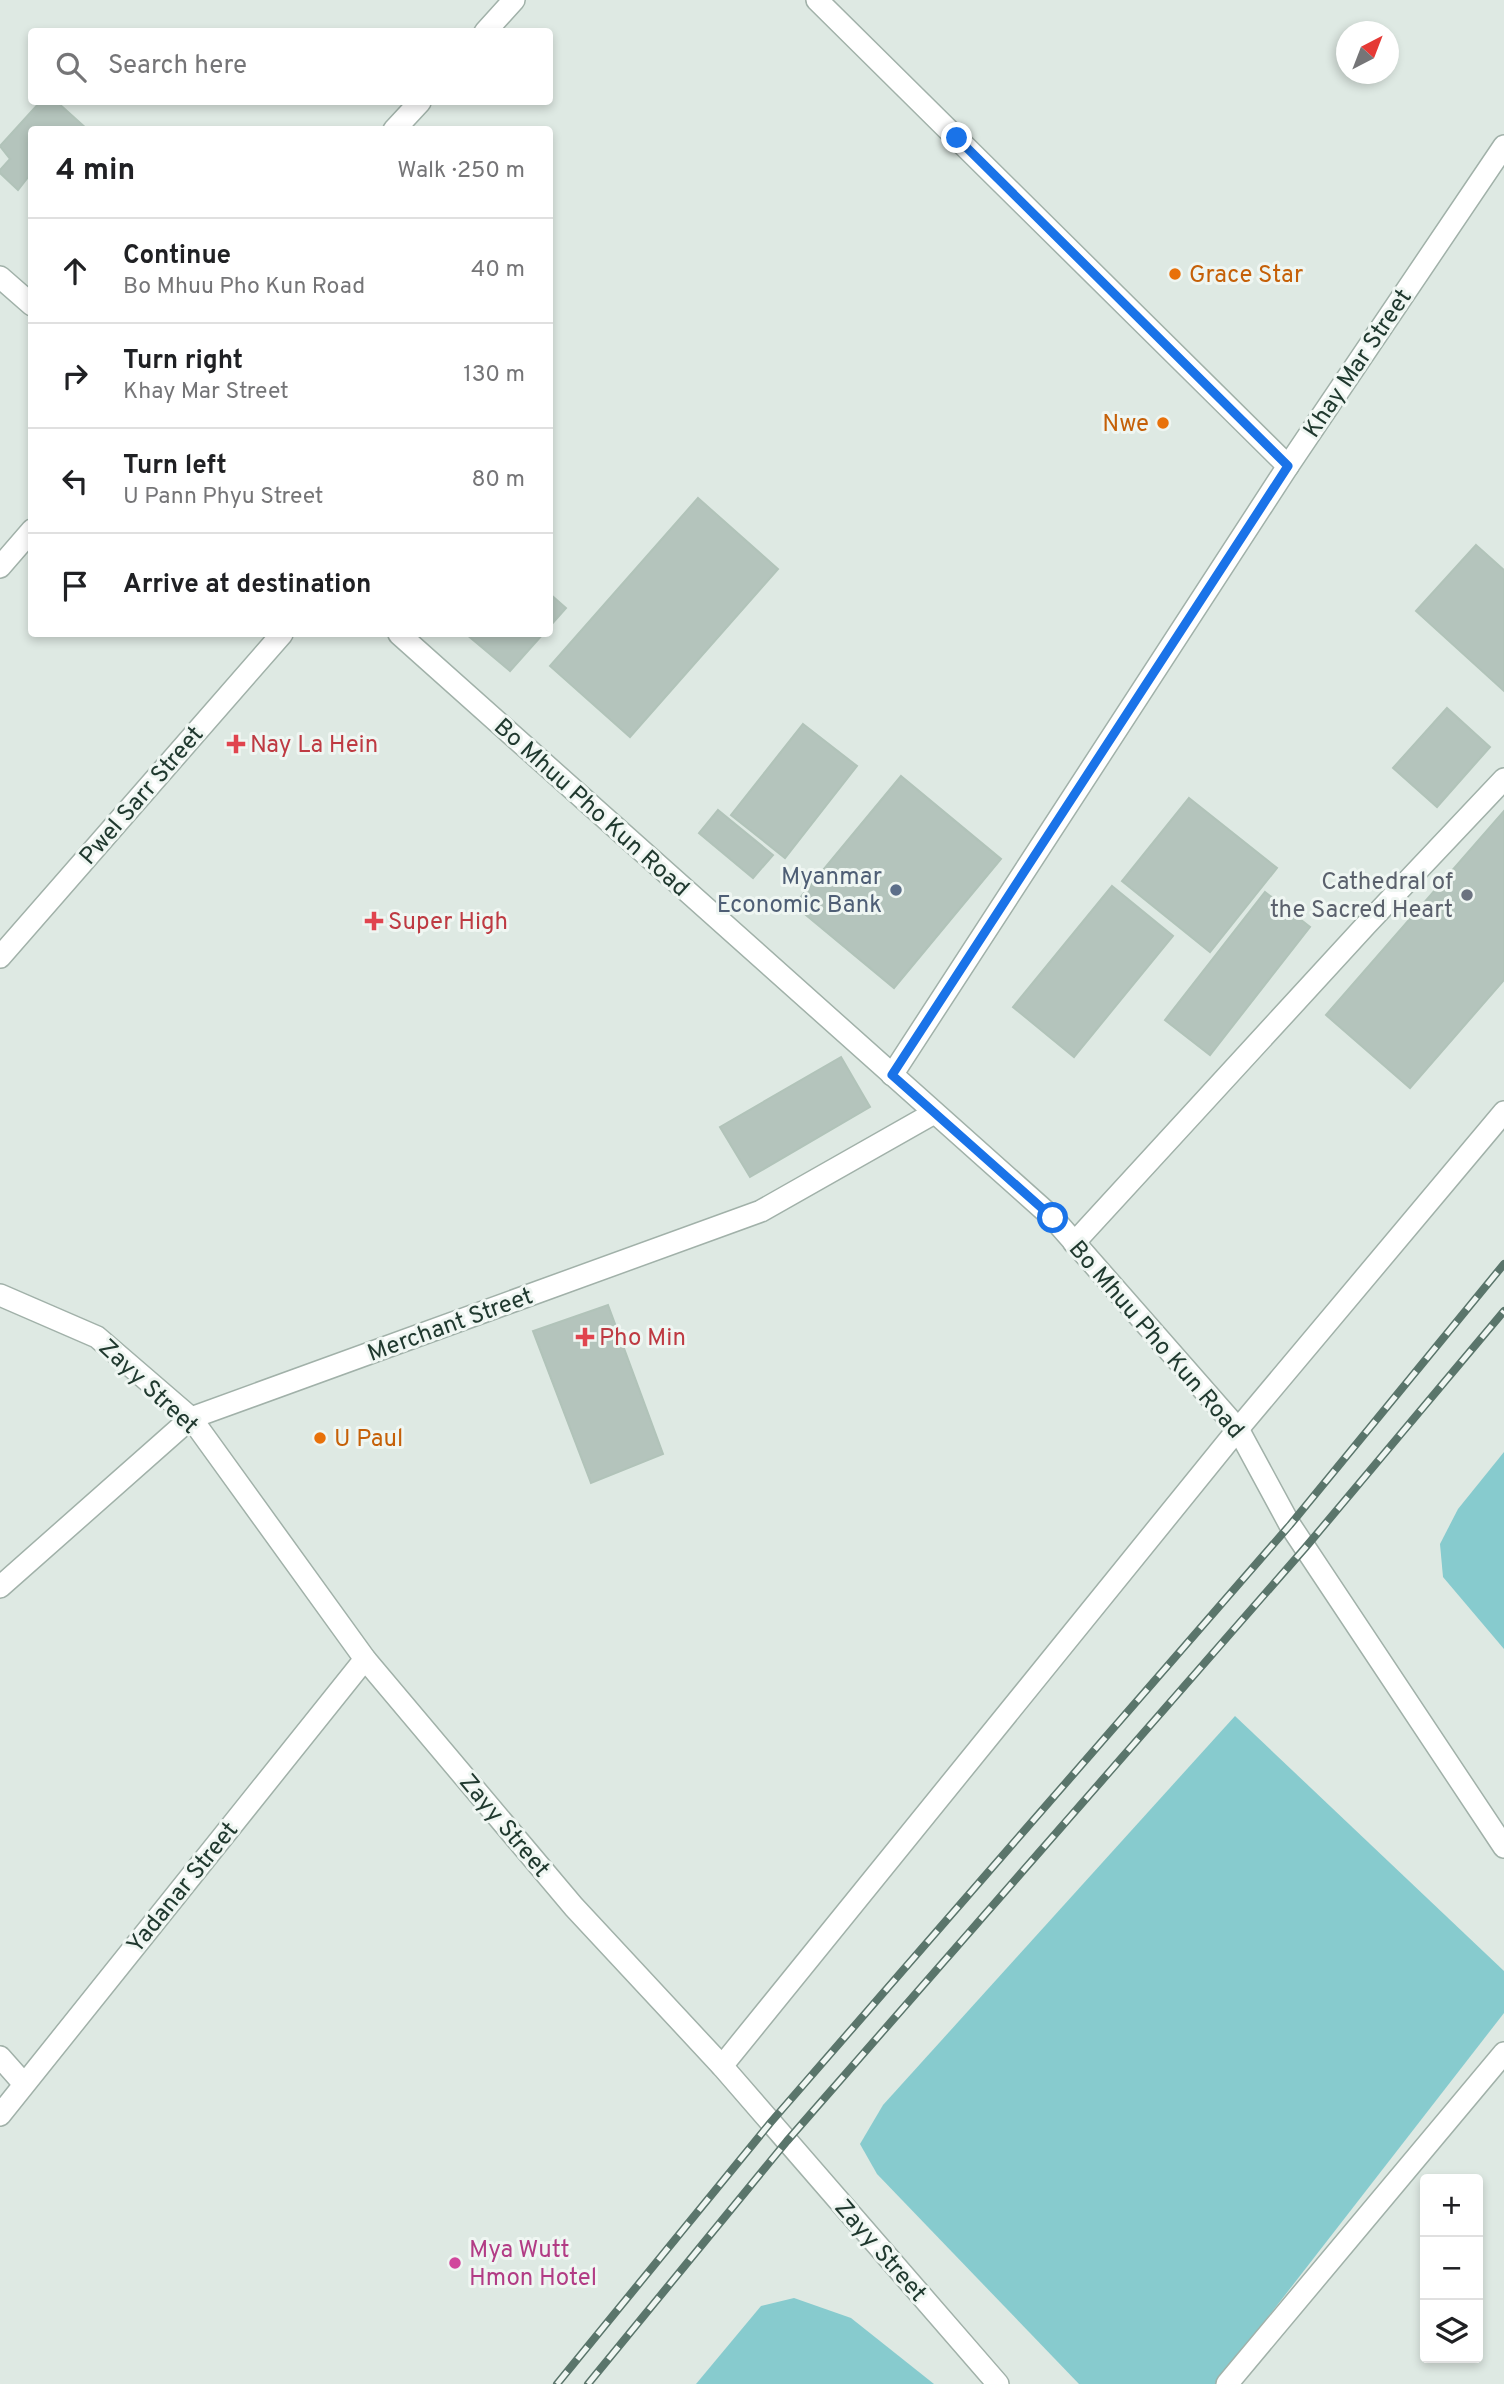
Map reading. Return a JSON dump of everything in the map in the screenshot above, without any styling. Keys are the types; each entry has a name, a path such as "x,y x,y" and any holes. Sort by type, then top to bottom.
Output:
{"street":[{"path":"489,28 514,0"},
{"path":"817,0 1288,466"},
{"path":"398,126 417,105"},
{"name":"Khay Mar Street","path":"892,1075 1288,466 1504,146"},
{"path":"0,276 28,301"},
{"path":"0,567 28,535"},
{"name":"Pwel Sarr Street","path":"0,957 279,637"},
{"name":"Bo Mhuu Pho Kun Road","path":"402,637 1053,1218 1238,1429 1290,1525 1504,1847"},
{"path":"1074,1243 1504,779"},
{"path":"722,2066 1238,1429 1504,1112"},
{"name":"Merchant Street","path":"0,1587 191,1419 761,1212 934,1113"},
{"name":"Zayy Street","path":"0,1295 97,1337 191,1419 365,1659 574,1908 722,2066 998,2384"},
{"name":"Yadanar Street","path":"0,2115 365,1659"},
{"path":"1227,2384 1504,2053"},
{"path":"0,2057 24,2084"}],"water":[{"path":"1504,1452 1504,1649 1443,1577 1440,1544 1458,1509"},
{"path":"1235,1716 1504,1971 1504,2013 1216,2384 1079,2384 877,2174 860,2144 883,2105"},
{"path":"794,2298 851,2318 934,2384 696,2384 761,2306"}],"building":[{"path":"37,105 60,105 84,126 28,126 28,177 18,190 0,173 10,159 0,146"},
{"path":"698,498 778,569 630,737 550,666"},
{"path":"1476,545 1504,570 1504,691 1416,611"},
{"path":"553,597 566,608 553,623"},
{"path":"470,637 540,637 510,671"},
{"path":"1447,708 1490,747 1437,807 1393,768"},
{"path":"803,724 857,766 785,858 731,815"},
{"path":"901,776 1001,859 894,988 794,905"},
{"path":"1189,798 1277,868 1210,952 1122,881"},
{"path":"718,810 773,855 753,878 699,833"},
{"name":"Cathedral of the Sacred Heart","path":"1504,811 1504,980 1410,1088 1326,1015"},
{"path":"1112,886 1173,936 1074,1057 1013,1007"},
{"path":"1265,892 1310,927 1210,1055 1165,1020"},
{"path":"841,1057 870,1107 750,1177 720,1127"},
{"path":"608,1305 663,1454 591,1483 533,1331"}],"railway":[{"path":"557,2384 771,2122 1290,1525 1504,1264"},
{"path":"588,2384 787,2141 1305,1548 1504,1311"}],"place":[{"name":"Grace Star","path":"1175,274"},
{"name":"Nwe","path":"1163,423"},
{"name":"Nay La Hein","path":"236,744"},
{"name":"Myanmar Economic Bank","path":"896,890"},
{"name":"Cathedral of the Sacred Heart","path":"1467,895"},
{"name":"Super High","path":"374,921"},
{"name":"Pho Min","path":"585,1337"},
{"name":"U Paul","path":"320,1438"},
{"name":"Mya Wutt Hmon Hotel","path":"455,2263"}],"route":[{"path":"957,138 1288,466 892,1075 1053,1218"}]}
